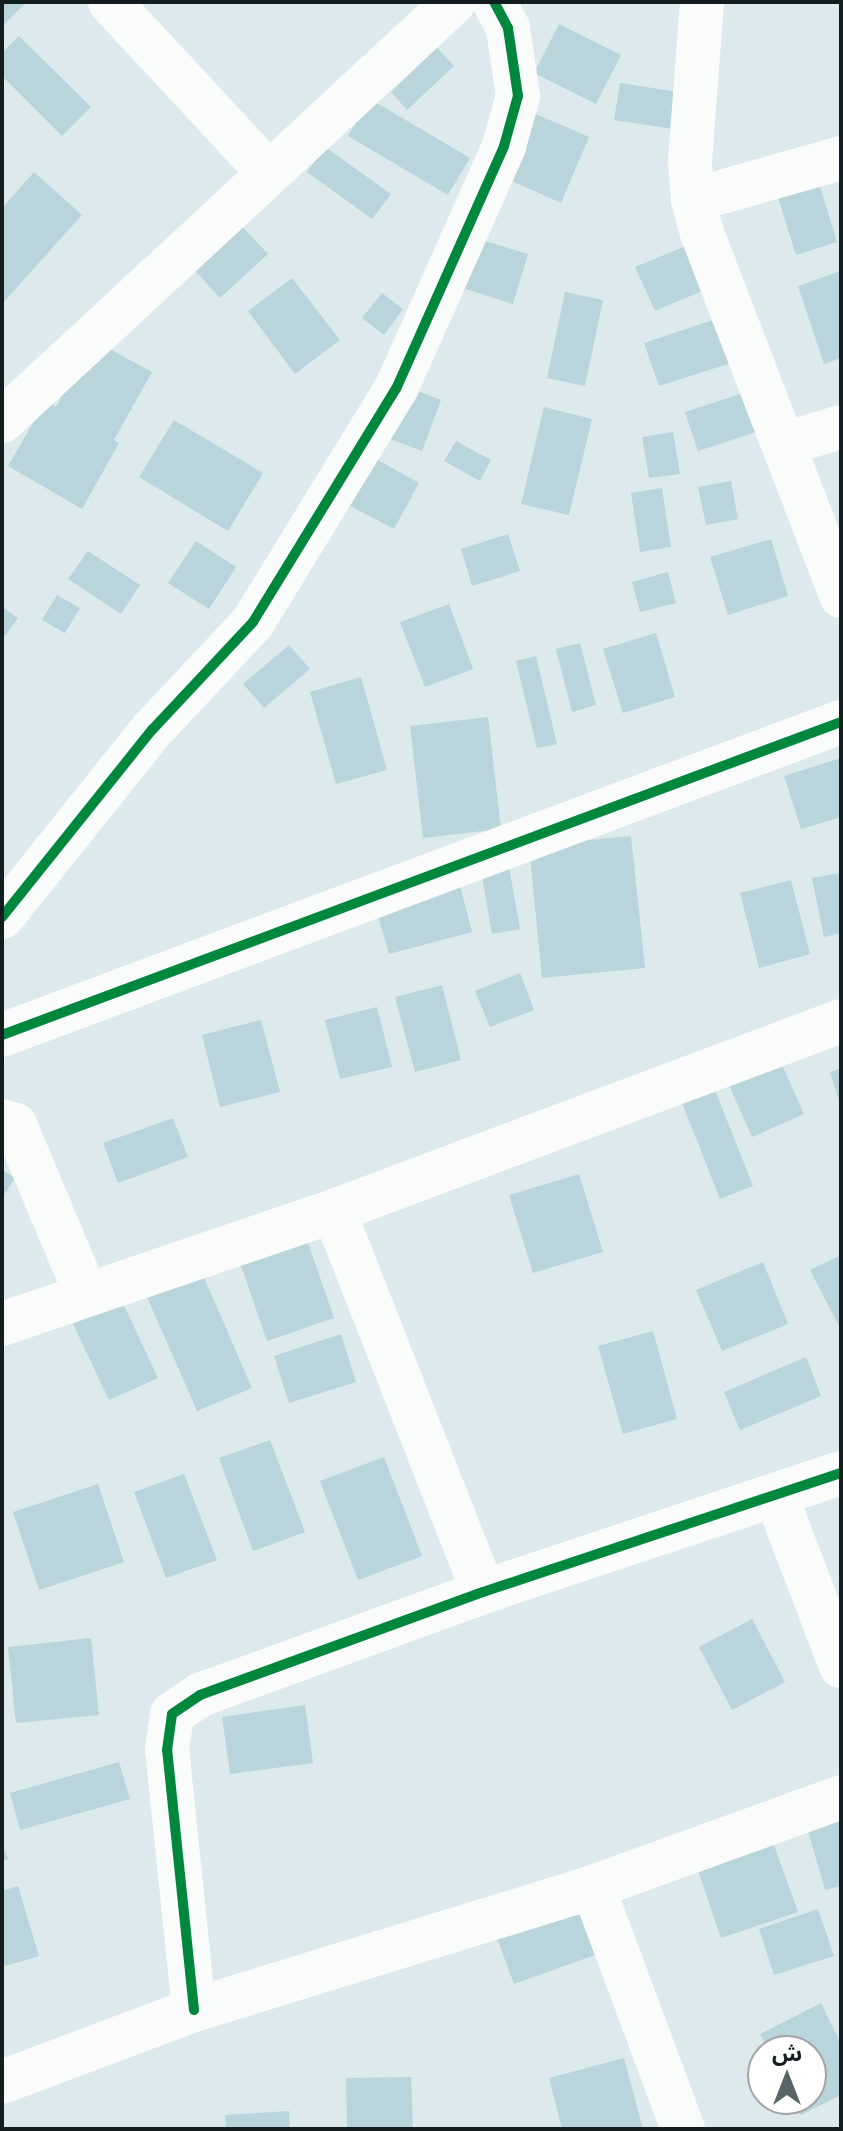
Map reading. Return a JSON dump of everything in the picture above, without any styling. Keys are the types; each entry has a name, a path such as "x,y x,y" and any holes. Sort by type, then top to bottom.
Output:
{"street":[{"path":"110,2 269,173"},
{"path":"2,421 454,2"},
{"path":"2,917 152,730 253,622 396,389 504,146 515,109 518,96 508,28 494,2"},
{"path":"702,2 690,163 693,200 702,233 841,596"},
{"path":"693,200 841,158"},
{"path":"784,444 841,427"},
{"path":"2,1035 841,722"},
{"path":"2,1324 334,1211 841,1021"},
{"path":"6,1112 86,1294"},
{"path":"334,1211 483,1592"},
{"path":"194,2010 167,1750 172,1714 200,1695 483,1592 841,1473"},
{"path":"776,1496 841,1666"},
{"path":"2,2082 194,2010 593,1887 841,1797"},
{"path":"593,1887 683,2129"}],"building":[{"path":"2,2 27,2 2,26"},
{"path":"559,24 621,55 596,104 534,73"},
{"path":"19,36 91,107 62,136 2,76 2,53"},
{"path":"437,48 454,66 407,110 391,92"},
{"path":"620,83 685,93 680,130 614,120"},
{"path":"370,99 470,158 448,195 348,136"},
{"path":"522,108 589,137 561,203 494,173"},
{"path":"325,147 391,194 372,219 307,172"},
{"path":"34,172 82,215 2,304 2,208"},
{"path":"816,173 837,242 796,255 774,185"},
{"path":"237,221 268,254 220,298 189,264"},
{"path":"472,237 528,254 513,304 456,286"},
{"path":"688,245 707,289 655,311 635,267"},
{"path":"841,271 841,358 824,364 798,286"},
{"path":"292,278 340,340 295,374 248,311"},
{"path":"565,292 603,300 585,386 547,378"},
{"path":"382,293 403,309 384,335 362,318"},
{"path":"719,318 734,362 659,386 644,343"},
{"path":"93,340 152,372 114,440 119,443 82,509 8,466 46,401 56,407"},
{"path":"394,382 441,400 422,451 374,433"},
{"path":"746,392 759,431 698,451 685,412"},
{"path":"544,407 592,419 569,515 521,504"},
{"path":"174,420 263,473 228,531 139,477"},
{"path":"673,432 680,474 649,478 642,437"},
{"path":"456,441 491,460 480,481 444,461"},
{"path":"369,455 419,483 394,529 343,502"},
{"path":"731,481 738,519 706,525 698,487"},
{"path":"662,488 671,547 640,552 631,493"},
{"path":"508,534 520,571 472,586 461,549"},
{"path":"771,539 788,596 728,615 710,557"},
{"path":"196,541 236,567 209,609 168,583"},
{"path":"88,551 140,585 121,614 68,579"},
{"path":"668,572 676,603 640,612 632,582"},
{"path":"57,595 80,608 65,633 42,620"},
{"path":"449,604 473,669 425,687 400,622"},
{"path":"2,607 18,618 2,640"},
{"path":"656,633 675,697 623,713 603,649"},
{"path":"580,643 596,705 572,712 556,649"},
{"path":"289,645 310,669 264,708 243,684"},
{"path":"536,656 557,744 537,748 516,661"},
{"path":"361,677 387,770 336,784 310,692"},
{"path":"488,717 501,829 423,838 410,726"},
{"path":"841,758 841,817 801,829 784,776"},
{"path":"631,836 645,968 542,978 529,846"},
{"path":"506,850 520,929 492,934 478,854"},
{"path":"841,873 841,933 824,937 812,878"},
{"path":"458,878 472,932 389,954 374,902"},
{"path":"791,880 810,954 759,968 740,893"},
{"path":"520,973 534,1010 490,1027 475,991"},
{"path":"442,985 461,1060 415,1072 395,997"},
{"path":"377,1007 392,1067 340,1079 325,1020"},
{"path":"261,1020 280,1092 220,1107 202,1035"},
{"path":"776,1051 804,1114 752,1137 724,1074"},
{"path":"704,1062 753,1186 720,1199 671,1075"},
{"path":"841,1068 841,1104 840,1104 830,1072"},
{"path":"173,1118 188,1157 118,1183 103,1143"},
{"path":"2,1170 15,1178 2,1198"},
{"path":"579,1174 603,1252 533,1273 509,1195"},
{"path":"304,1231 334,1318 267,1341 237,1254"},
{"path":"841,1255 841,1330 810,1270"},
{"path":"763,1262 788,1324 722,1351 696,1290"},
{"path":"199,1266 252,1388 197,1411 144,1290"},
{"path":"122,1301 158,1378 109,1400 73,1324"},
{"path":"653,1331 677,1419 623,1434 598,1346"},
{"path":"341,1334 356,1382 289,1403 274,1356"},
{"path":"806,1357 821,1396 740,1430 724,1392"},
{"path":"270,1440 305,1532 253,1551 219,1458"},
{"path":"384,1457 422,1556 358,1580 320,1481"},
{"path":"184,1474 217,1560 166,1578 134,1492"},
{"path":"98,1484 124,1562 39,1590 13,1512"},
{"path":"752,1619 785,1682 732,1710 699,1647"},
{"path":"91,1638 99,1715 16,1723 8,1647"},
{"path":"305,1705 313,1763 230,1774 222,1717"},
{"path":"119,1762 130,1799 20,1830 10,1793"},
{"path":"841,1813 841,1886 825,1890 806,1824"},
{"path":"2,1842 8,1859 2,1861"},
{"path":"774,1845 798,1912 721,1938 698,1871"},
{"path":"18,1886 39,1956 2,1967 2,1891"},
{"path":"576,1904 595,1955 514,1984 495,1933"},
{"path":"818,1909 834,1956 774,1975 759,1929"},
{"path":"821,2003 841,2044 841,2095 827,2102 827,2035 760,2034"},
{"path":"624,2058 643,2129 562,2129 549,2078"},
{"path":"411,2077 413,2129 347,2129 346,2078"},
{"path":"289,2111 290,2129 226,2129 225,2115"}],"cycle path":[{"path":"2,917 152,730 253,622 396,389 504,146 518,96 508,28 494,2"},
{"path":"2,1035 841,722"},
{"path":"194,2010 167,1750 172,1714 200,1695 483,1592 841,1473"}]}
